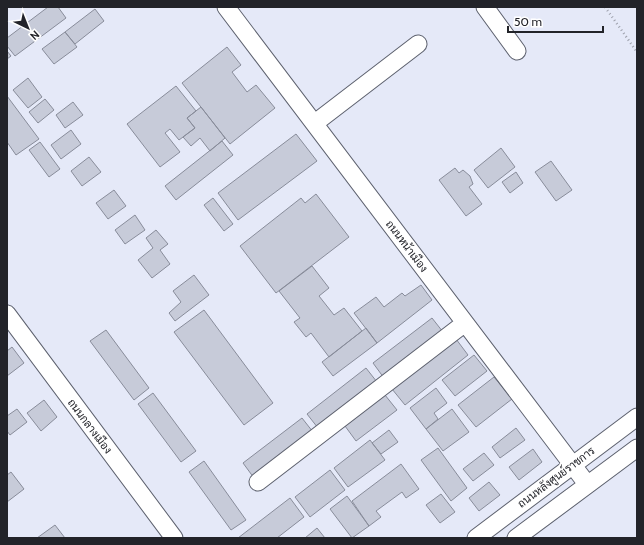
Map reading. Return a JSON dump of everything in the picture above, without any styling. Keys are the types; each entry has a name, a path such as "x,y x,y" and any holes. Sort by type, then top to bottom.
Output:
{"street":[{"name":"ถนนหน้าเมือง","path":"226,7 587,484"},
{"path":"485,7 517,51"},
{"path":"315,123 418,44"},
{"name":"ถนนกลางเมือง","path":"7,314 174,538"},
{"path":"258,482 465,323"},
{"name":"ถนนหลังศูนย์ราชการ","path":"476,538 637,417"},
{"path":"523,536 587,484 637,448"}],"path":[{"path":"605,7 637,52"}],"building":[{"path":"48,7 58,7 66,18 15,56 7,46 7,38"},
{"path":"95,9 104,21 75,44 65,32"},
{"path":"65,32 77,47 54,64 42,49"},
{"path":"227,47 241,65 232,72 247,92 256,85 275,108 230,144 182,83"},
{"path":"7,51 11,56 7,59"},
{"path":"28,78 42,97 28,108 13,90"},
{"path":"176,86 196,111 187,118 195,128 179,140 170,129 165,133 180,152 160,167 127,124"},
{"path":"7,96 39,139 16,155 7,142"},
{"path":"45,99 54,110 38,123 29,112"},
{"path":"73,102 83,115 65,128 56,115"},
{"path":"201,107 225,138 210,151 200,138 191,146 183,137 195,128 187,118"},
{"path":"71,130 81,144 61,159 51,145"},
{"path":"296,134 317,161 238,220 218,193"},
{"path":"222,141 233,155 176,200 165,186"},
{"path":"40,142 60,169 49,177 29,150"},
{"path":"501,148 515,167 488,188 474,170"},
{"path":"89,157 101,172 82,186 71,171"},
{"path":"551,161 572,190 556,201 535,172"},
{"path":"455,168 459,173 463,170 470,176 473,184 469,187 482,204 466,216 439,180"},
{"path":"516,172 523,183 510,193 502,182"},
{"path":"114,190 126,206 108,219 96,203"},
{"path":"316,194 349,237 276,293 240,246 301,198 305,203"},
{"path":"213,198 233,224 224,231 204,205"},
{"path":"135,215 145,230 125,244 115,230"},
{"path":"156,230 168,244 160,250 170,264 152,278 138,260 153,248 146,238"},
{"path":"312,266 329,288 319,296 334,315 344,308 362,331 329,357 311,333 306,337 294,322 300,318 279,291"},
{"path":"194,275 209,295 175,321 169,313 181,302 173,291"},
{"path":"421,285 432,300 377,343 354,313 376,297 384,307 402,293 405,296"},
{"path":"204,310 273,403 244,425 174,332"},
{"path":"432,318 443,332 384,378 373,363"},
{"path":"366,328 377,343 333,376 322,362"},
{"path":"106,330 149,388 134,400 90,341"},
{"path":"456,339 468,355 405,405 392,389"},
{"path":"12,347 24,363 7,376 7,351"},
{"path":"474,355 487,371 455,396 442,380"},
{"path":"366,368 377,382 318,428 307,414"},
{"path":"494,377 512,399 476,427 458,405"},
{"path":"436,388 447,403 434,413 438,419 426,429 410,408"},
{"path":"153,393 196,451 181,462 138,404"},
{"path":"385,395 397,410 356,441 345,426"},
{"path":"44,400 57,417 41,431 27,413"},
{"path":"17,409 27,422 10,435 7,431 7,416"},
{"path":"452,409 469,432 443,451 426,429"},
{"path":"302,418 313,432 254,478 243,463"},
{"path":"516,428 525,440 500,458 492,447"},
{"path":"389,430 398,442 381,454 372,443"},
{"path":"370,440 385,460 348,487 334,468"},
{"path":"438,448 467,488 451,501 421,460"},
{"path":"533,449 542,462 519,480 509,467"},
{"path":"484,453 494,465 473,481 463,469"},
{"path":"204,461 246,520 231,530 189,472"},
{"path":"401,464 419,489 406,498 402,492 376,511 381,517 369,526 352,501"},
{"path":"330,470 345,490 310,517 295,497"},
{"path":"11,472 24,489 7,502 7,475"},
{"path":"489,482 500,495 479,511 469,498"},
{"path":"441,494 455,512 440,523 426,505"},
{"path":"347,496 369,526 352,538 330,509"},
{"path":"290,498 304,517 277,538 238,538"},
{"path":"55,525 65,538 37,538"},
{"path":"317,528 325,538 305,538"}]}
